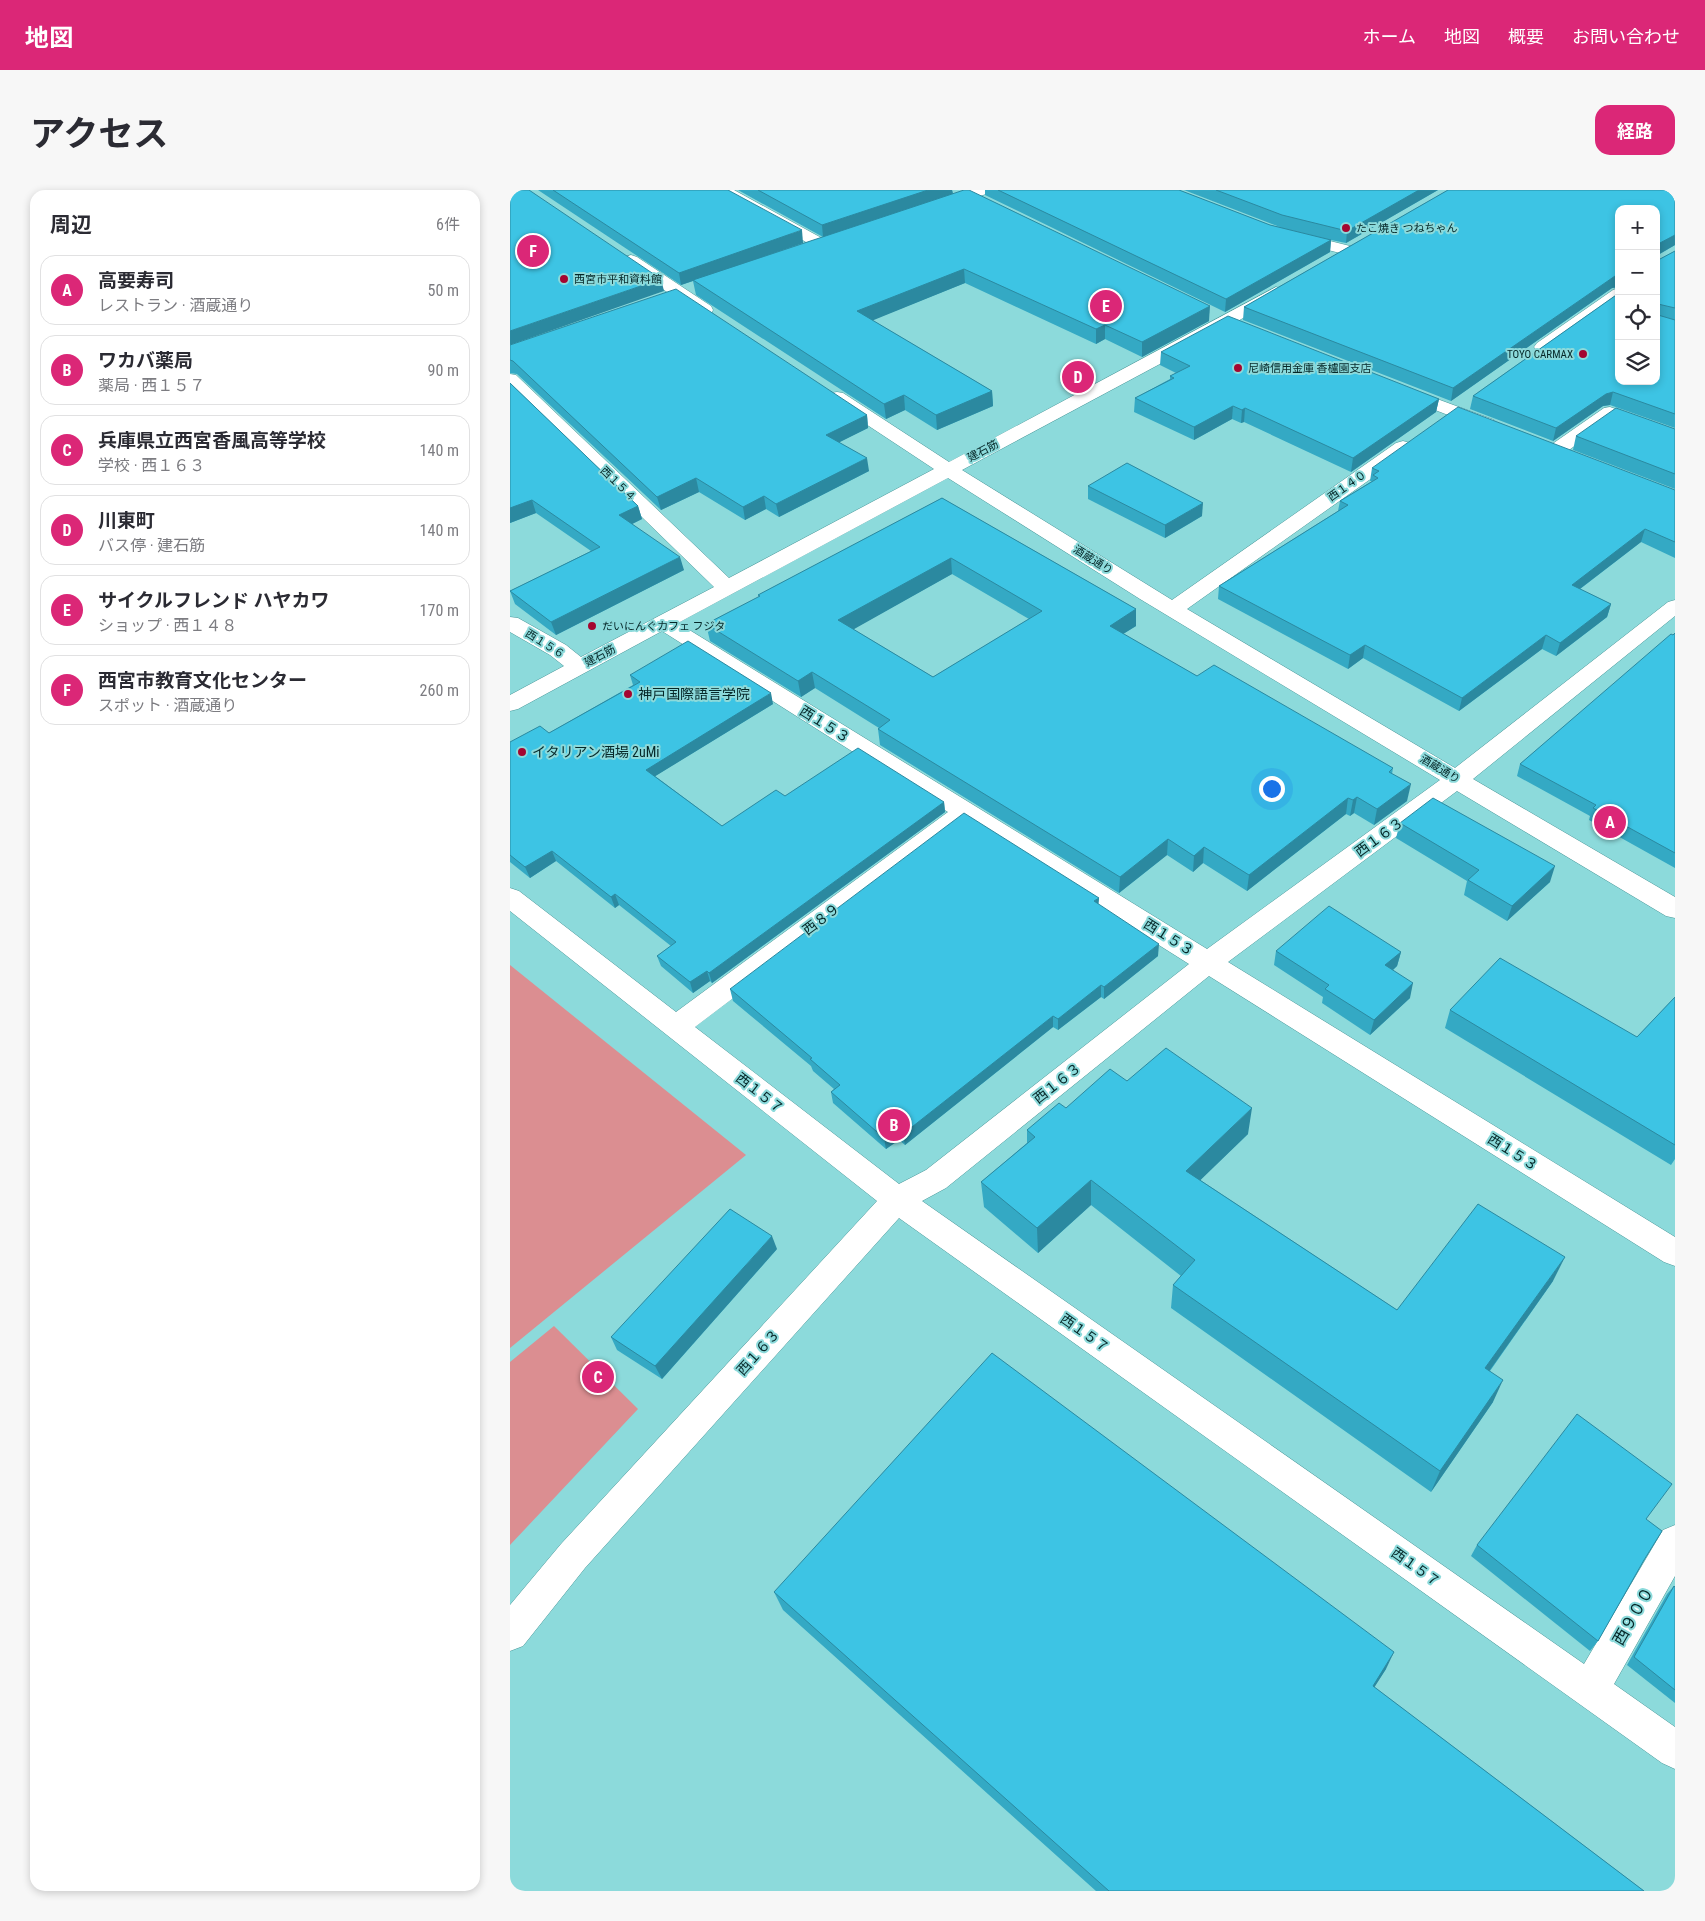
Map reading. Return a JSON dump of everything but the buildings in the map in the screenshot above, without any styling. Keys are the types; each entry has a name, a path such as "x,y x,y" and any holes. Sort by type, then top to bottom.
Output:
{"street":[{"path":"723,190 821,244"},
{"path":"922,210 974,195"},
{"path":"1275,232 1356,245 1324,264"},
{"path":"802,251 839,238"},
{"path":"615,250 721,320"},
{"name":"建石筋","path":"510,704 1226,321 1292,283"},
{"path":"659,302 699,285"},
{"path":"1531,355 1610,308 1617,295"},
{"path":"1209,312 1244,328"},
{"name":"西１５４","path":"510,379 727,588"},
{"name":"酒蔵通り","path":"818,385 947,470 1173,609 1675,909"},
{"path":"1390,386 1500,429"},
{"path":"1438,422 1469,400"},
{"path":"1555,451 1610,412 1675,436"},
{"name":"西１４０","path":"1173,609 1414,439"},
{"path":"1536,444 1573,458"},
{"name":"西１６３","path":"510,1633 573,1556 897,1200 936,1179 1209,962 1457,779 1675,606"},
{"name":"西１５３","path":"663,622 1675,1253"},
{"name":"西１５６","path":"510,623 558,650 580,667"},
{"name":"西８９","path":"676,1027 965,811"},
{"name":"西１５７","path":"510,897 897,1200 1675,1750"},
{"name":"西９００","path":"1590,1690 1675,1542"}],"shaded area":[{"path":"510,965 746,1155 510,1348"},
{"path":"554,1326 638,1409 510,1545 510,1362"}],"place":[{"name":"たこ焼き つねちゃん","path":"1346,228"},
{"name":"西宮市教育文化センター","path":"533,251"},
{"name":"西宮市平和資料館","path":"564,279"},
{"name":"サイクルフレンド ハヤカワ","path":"1106,306"},
{"name":"TOYO CARMAX","path":"1583,354"},
{"name":"尼崎信用金庫 香櫨園支店","path":"1238,368"},
{"name":"川東町","path":"1078,377"},
{"name":"だいにんぐカフェ フジタ","path":"592,626"},
{"name":"神戸国際語言学院","path":"628,694"},
{"name":"イタリアン酒場 2uMi","path":"522,752"},
{"name":"高要寿司","path":"1610,822"},
{"name":"ワカバ薬局","path":"894,1125"},
{"name":"兵庫県立西宮香風高等学校","path":"598,1377"}]}
